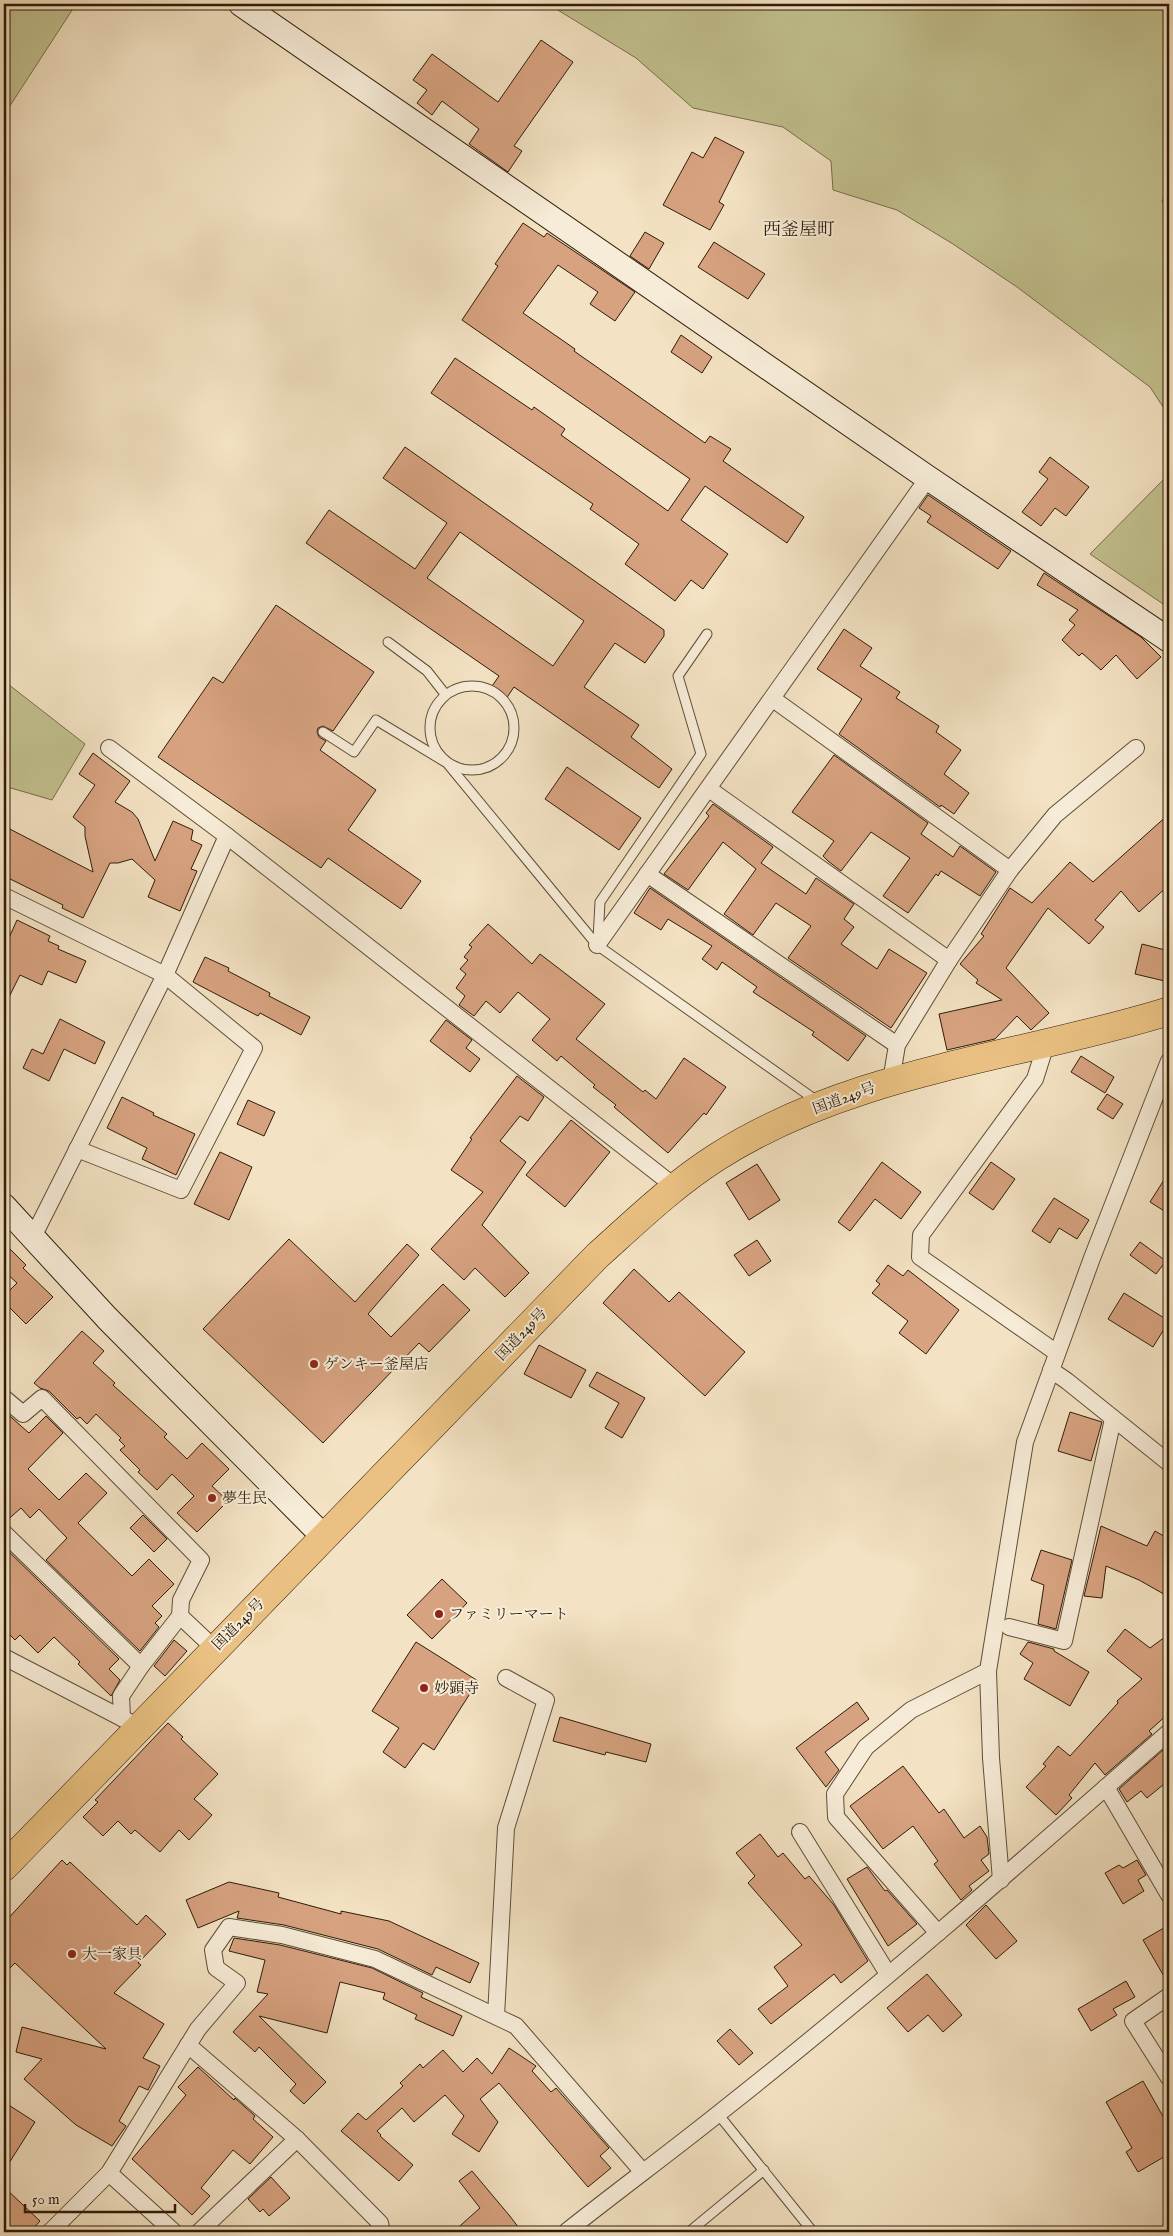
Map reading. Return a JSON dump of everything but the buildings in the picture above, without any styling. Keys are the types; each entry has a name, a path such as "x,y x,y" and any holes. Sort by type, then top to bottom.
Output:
{"highway":[{"name":"国道249号","path":"5,1863 130,1722 214,1648 325,1538 597,1256 674,1186 718,1156 761,1132 822,1104 891,1081 1125,1025 1169,1011"}],"street":[{"path":"241,4 928,478 1169,640"},
{"path":"598,945 928,478"},
{"path":"773,699 1010,870"},
{"path":"109,748 227,836 674,1186"},
{"path":"891,1081 897,1045 949,960 1010,870 1055,815 1136,748"},
{"path":"708,789 949,960"},
{"path":"33,1237 165,975 227,836"},
{"path":"647,874 897,1045"},
{"path":"4,896 165,975 254,1048 181,1190 77,1149"},
{"path":"1046,1044 1035,1080 921,1235 920,1258 1057,1353"},
{"path":"1001,1880 991,1758 988,1671 1025,1442 1169,1060"},
{"path":"4,1206 107,1318 325,1538"},
{"path":"1051,1370 1169,1463"},
{"path":"4,1398 23,1414 42,1398 201,1560 182,1600 180,1616 141,1666 122,1696 130,1722"},
{"path":"1009,1627 1064,1641 1113,1420"},
{"path":"4,1532 141,1666"},
{"path":"180,1616 214,1648"},
{"path":"4,1657 130,1722"},
{"path":"938,1933 836,1817 835,1794 866,1747 911,1710 988,1671"},
{"path":"496,2016 506,1828 546,1700 506,1678"},
{"path":"566,2232 642,2171 718,2114 938,1933 1169,1732"},
{"path":"1106,1787 1169,1895"},
{"path":"800,1832 888,1974"},
{"path":"50,2232 109,2173 198,2029 237,1983 216,1968 213,1950 229,1927 282,1935 374,1959 516,2026 642,2171"},
{"path":"1169,1996 1133,2021 1169,2078"},
{"path":"188,2045 297,2139 380,2223 382,2232"},
{"path":"199,2232 297,2139"},
{"path":"109,2173 174,2232"}],"lane":[{"path":"598,945 600,902 702,754 678,676 707,634"},
{"path":"388,642 427,671 445,694"},
{"path":"322,732 354,752 376,720 447,763 460,769 474,770 489,767 501,759 510,748 514,734 513,719 508,706 498,695 485,688 471,685 457,688 445,694 433,710 429,729 431,742 438,753 447,763 598,945 822,1104"},
{"path":"718,2114 813,2232"},
{"path":"690,2232 764,2170"}],"shaded area":[{"path":"4,4 76,4 4,115"},
{"path":"548,4 1169,4 1169,195 1162,200 1169,216 1169,416 1150,387 1017,287 953,244 897,210 833,190 831,161 783,127 693,108 636,58"},
{"path":"1169,474 1169,608 1090,554"},
{"path":"4,681 85,744 52,800 4,786"}],"place":[{"name":"ゲンキー釜屋店","path":"314,1364"},
{"name":"夢生民","path":"212,1498"},
{"name":"ファミリーマート","path":"439,1614"},
{"name":"妙顕寺","path":"424,1688"},
{"name":"大一家具","path":"72,1954"}],"district":[{"name":"西釜屋町","path":"799,229"}]}
